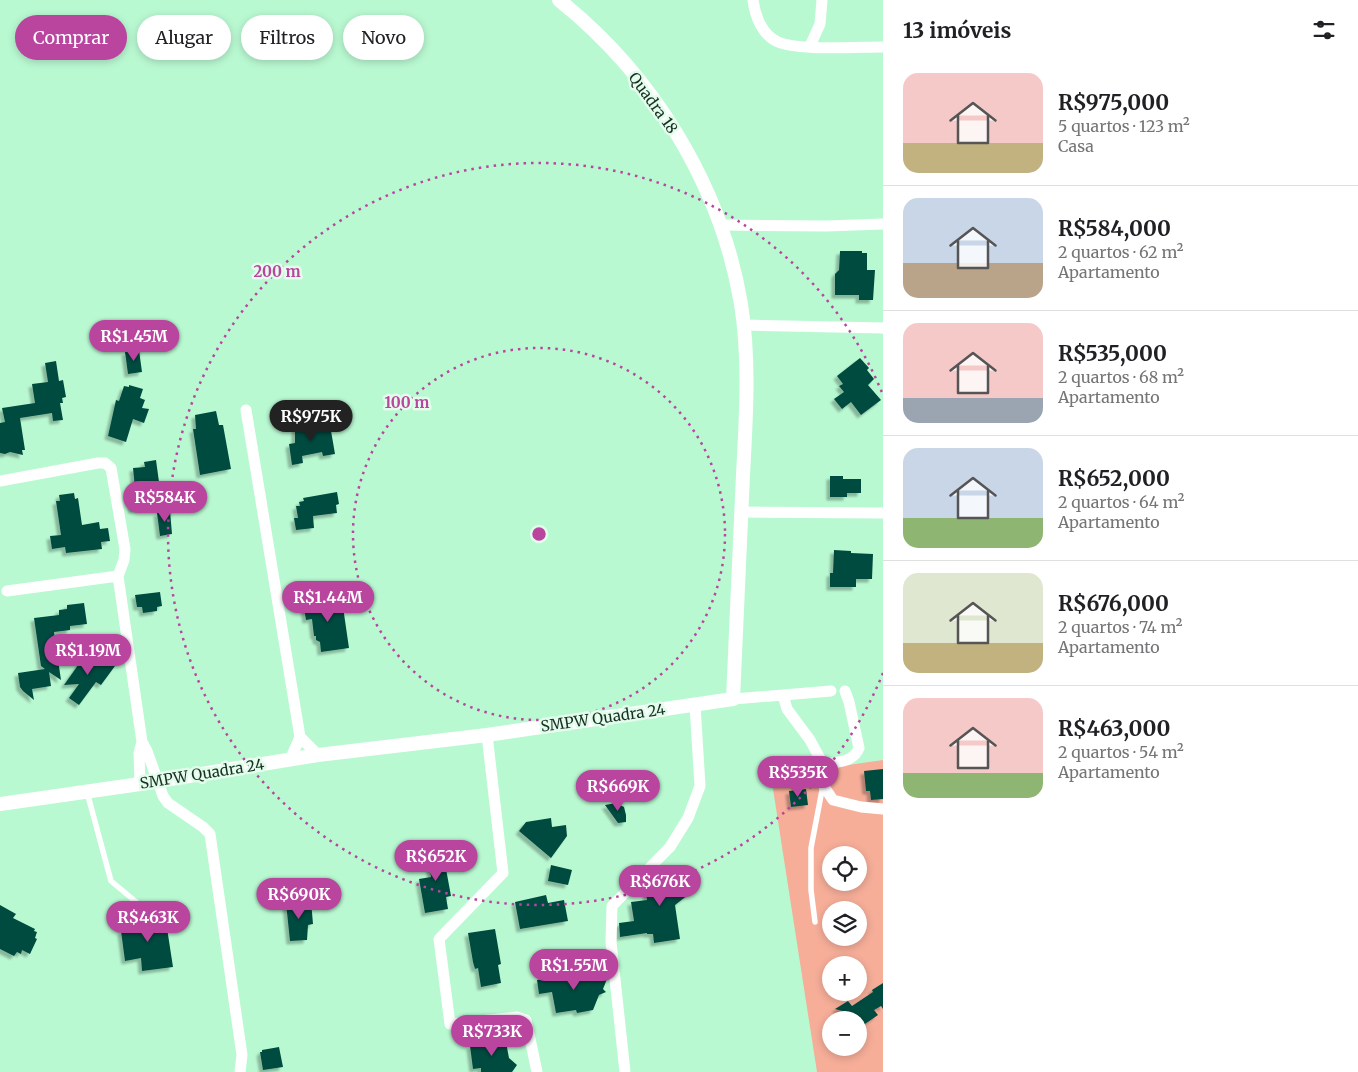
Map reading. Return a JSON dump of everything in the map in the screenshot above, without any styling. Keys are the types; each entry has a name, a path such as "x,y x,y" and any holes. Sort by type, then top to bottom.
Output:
{"street":[{"name":"Quadra 18","path":"559,0 617,55 652,96 687,151 721,226"},
{"path":"753,0 758,20 763,30 777,41 810,46 883,47"},
{"path":"810,46 820,24 822,0"},
{"path":"831,691 733,699 747,394 744,325 735,277 721,226 883,224"},
{"path":"744,325 883,328"},
{"path":"246,410 300,737 290,760"},
{"path":"0,480 98,463 109,465 113,472 125,549 124,560 118,576 142,742 163,796 168,803 210,834 242,1055 240,1072"},
{"path":"742,512 883,513"},
{"path":"7,591 118,576"},
{"path":"823,764 847,761 856,755 859,748 849,702 844,691"},
{"path":"783,695 787,709 810,740 823,764 822,785 833,800 860,807 883,809"},
{"name":"SMPW Quadra 24","path":"0,804 290,760 733,699"},
{"path":"625,1072 611,942 612,906 670,847 688,818 700,786 695,705"},
{"path":"487,734 503,873 439,939 450,1024 517,1017 526,1020 537,1072"},
{"path":"300,737 318,756"},
{"path":"140,784 139,753 142,742"}],"lane":[{"path":"815,922 811,890 811,848 822,785"},
{"path":"87,792 111,880 141,906"}],"shaded area":[{"path":"883,760 883,1072 817,1072 771,776"}],"building":[{"path":"840,251 862,251 862,253 867,253 867,270 875,270 873,300 859,300 859,295 835,295 835,274 839,270"},
{"path":"139,350 142,372 128,374 125,352"},
{"path":"860,358 869,368 867,370 874,379 868,385 881,400 861,415 851,402 842,409 834,399 844,392 839,386 843,384 837,376"},
{"path":"56,361 59,381 63,380 66,397 62,398 63,403 60,403 63,420 53,421 52,413 20,418 25,450 22,450 23,455 10,452 0,453 0,423 5,422 2,408 35,403 32,384 48,382 45,363"},
{"path":"129,385 143,389 140,398 145,400 142,408 149,409 144,423 133,419 126,442 108,436 116,400 119,401 124,386 129,387"},
{"path":"216,411 219,425 223,425 231,469 200,475 193,429 196,429 195,415"},
{"path":"320,424 320,427 330,425 335,454 323,456 322,452 302,456 303,463 292,465 289,444 295,443 295,428"},
{"path":"156,460 159,482 156,482 160,506 132,510 128,489 135,488 133,468 145,467 144,462"},
{"path":"830,476 843,476 843,479 861,479 861,493 847,493 847,497 830,497"},
{"path":"337,492 339,504 336,505 337,513 313,516 314,528 296,530 294,518 298,518 296,506 300,506 299,502 304,501 303,498"},
{"path":"74,493 75,499 78,498 82,525 99,522 100,529 108,528 110,541 101,542 102,549 66,553 65,547 52,549 50,536 61,535 56,501 60,501 59,495"},
{"path":"170,511 172,534 160,536 157,513"},
{"path":"834,550 873,554 872,579 856,579 856,587 830,587 830,573 833,573"},
{"path":"160,592 162,606 157,607 157,611 143,613 142,607 137,607 135,595"},
{"path":"338,597 342,600 349,648 321,652 320,642 314,636 312,619 306,620 303,602"},
{"path":"84,603 87,624 70,626 70,630 54,632 61,680 49,672 51,686 32,689 34,700 20,687 18,673 45,669 41,666 34,618 59,615 59,610 67,609 67,605"},
{"path":"88,651 102,662 105,659 115,666 101,685 96,682 79,705 69,698 79,684 64,685"},
{"path":"883,769 883,799 871,800 870,791 866,791 864,771"},
{"path":"806,789 808,805 791,807 789,791"},
{"path":"616,803 624,807 626,822 618,823 605,805"},
{"path":"551,818 552,827 566,825 567,836 551,858 519,831 526,822"},
{"path":"447,846 449,857 444,858 451,896 446,897 448,909 425,913 419,879 431,877 427,850"},
{"path":"551,865 572,870 568,885 548,881"},
{"path":"668,865 674,873 688,871 696,882 693,891 675,905 680,939 654,943 653,934 647,933 620,937 619,923 634,921 631,902 647,900 646,893 656,885 651,879"},
{"path":"546,895 548,903 564,900 568,921 520,929 515,902"},
{"path":"311,901 313,924 308,925 307,940 290,941 286,903"},
{"path":"0,905 16,914 13,918 35,929 34,931 37,932 35,938 37,939 30,954 22,950 21,954 17,952 14,956 0,949"},
{"path":"164,916 173,967 142,971 141,958 125,961 121,931 127,930 127,925 136,924 135,919"},
{"path":"495,929 501,964 498,965 501,983 481,987 478,968 475,969 473,962 468,933"},
{"path":"586,971 607,979 603,989 606,992 599,995 593,1010 577,1013 576,1010 556,1013 552,992 539,994 537,980"},
{"path":"883,983 883,1009 881,1006 874,1010 878,1015 867,1023 867,1011 842,1011 835,1009 848,1001 852,1006 860,1001 867,1001 867,996 873,992 872,990"},
{"path":"505,1037 509,1058 517,1065 512,1072 481,1072 481,1068 473,1069 470,1046"},
{"path":"279,1047 283,1067 263,1070 260,1052"}]}
